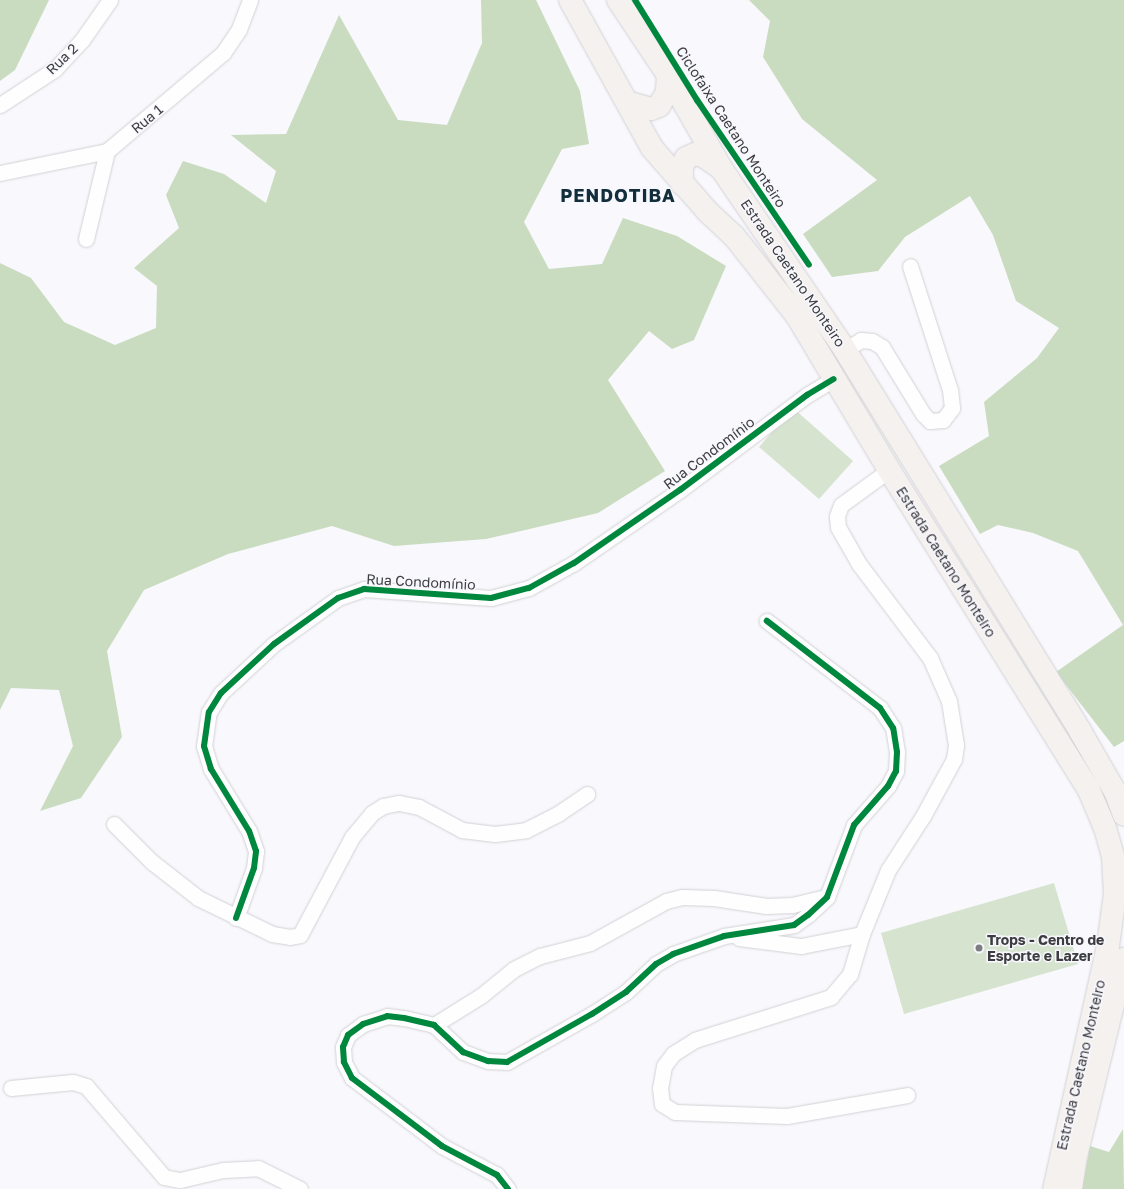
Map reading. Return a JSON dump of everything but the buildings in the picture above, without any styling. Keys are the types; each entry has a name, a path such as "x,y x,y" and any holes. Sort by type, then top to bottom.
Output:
{"main road":[{"name":"Estrada Caetano Monteiro","path":"570,0 629,103 652,148 682,184 734,236 783,295 889,470 1088,788 1105,828 1113,856 1115,894 1108,946 1054,1189"},
{"name":"Estrada Caetano Monteiro","path":"618,0 668,75 721,168 845,350 1080,731 1116,793 1124,815"},
{"path":"629,103 650,110 659,106 667,92 668,75"},
{"path":"682,184 682,167 686,158 695,154 703,156 721,168"},
{"name":"Estrada Caetano Monteiro","path":"1071,1189 1076,1160 1124,958"}],"street":[{"name":"Rua 2","path":"0,105 55,69 82,40 110,0"},
{"name":"Rua 1","path":"0,173 108,152 223,53 239,29 250,0"},
{"path":"86,239 108,152"},
{"path":"845,350 861,340 872,341 882,347 922,414 930,421 943,420 952,408 950,390 910,266"},
{"name":"Rua Condomínio","path":"236,918 254,868 256,851 248,831 211,769 204,746 209,712 221,693 274,644 338,598 364,588 491,598 529,588 580,559 680,490 806,396 834,379"},
{"path":"889,470 841,505 837,516 838,527 859,564 930,658 949,701 956,745 954,760 888,870 862,934 850,974 831,997 695,1040 673,1054 664,1066 660,1088 662,1104 667,1109 675,1112 787,1116 907,1095"},
{"path":"508,1189 497,1175 442,1146 384,1105 352,1078 344,1062 343,1047 348,1035 363,1024 387,1016 434,1025 463,1052 488,1061 507,1062 592,1014 626,992 656,964 673,954 724,936 794,925 808,916 827,897 854,825 888,786 896,771 897,752 893,728 880,708 767,621"},
{"path":"114,824 152,862 198,898 236,918 272,934 290,937 300,935 352,837 372,813 383,806 399,803 418,807 462,830 496,834 526,830 559,813 587,794"},
{"path":"434,1025 482,995 514,969 540,956 590,943 666,901 682,897 714,898 766,906 792,905 827,897"},
{"path":"724,936 801,946 862,934"},
{"path":"11,1088 73,1082 86,1086 164,1177 180,1180 223,1170 258,1168 300,1189"}],"green space":[{"path":"0,0 49,0 15,70 0,81"},
{"path":"481,0 536,0 580,91 589,144 562,149 524,222 549,269 602,264 623,218 677,236 726,266 694,340 672,349 649,331 608,380 665,471 598,513 486,539 394,546 332,526 228,554 144,590 107,651 122,737 81,798 40,811 73,746 59,690 11,688 0,710 0,263 31,278 64,322 115,345 156,328 157,286 134,268 179,228 166,195 183,161 224,174 266,203 276,171 231,135 286,134 339,15 398,120 447,125 482,43"},
{"path":"749,0 1124,0 1124,741 1114,747 1056,672 1123,625 1078,551 1033,533 998,525 980,534 939,466 989,436 984,402 1037,358 1059,328 1016,301 993,235 970,196 905,237 878,271 832,277 803,234 877,180 802,119 763,57 770,21"},
{"path":"793,408 853,461 819,499 759,447"},
{"name":"Trops - Centro de Esporte e Lazer","path":"1054,883 1078,964 904,1014 881,933"},
{"path":"1123,1129 1124,1189 1082,1189 1090,1146 1109,1152"}],"cycle path":[{"name":"Ciclofaixa Caetano Monteiro","path":"635,0 697,100 809,265"},
{"path":"236,918 254,868 256,851 249,831 211,769 204,746 209,712 221,693 274,644 338,598 364,589 491,598 529,588 574,563 680,490 807,395 834,379"},
{"path":"508,1189 497,1175 442,1146 352,1078 344,1062 343,1047 348,1035 363,1024 387,1016 404,1018 434,1025 463,1052 488,1061 507,1062 592,1014 626,992 656,964 673,954 724,936 794,925 808,915 827,897 854,825 888,786 896,771 897,752 893,728 880,708 767,621"}],"place":[{"name":"Trops - Centro de Esporte e Lazer","path":"979,948"}],"district":[{"name":"PENDOTIBA","path":"618,195"}]}
